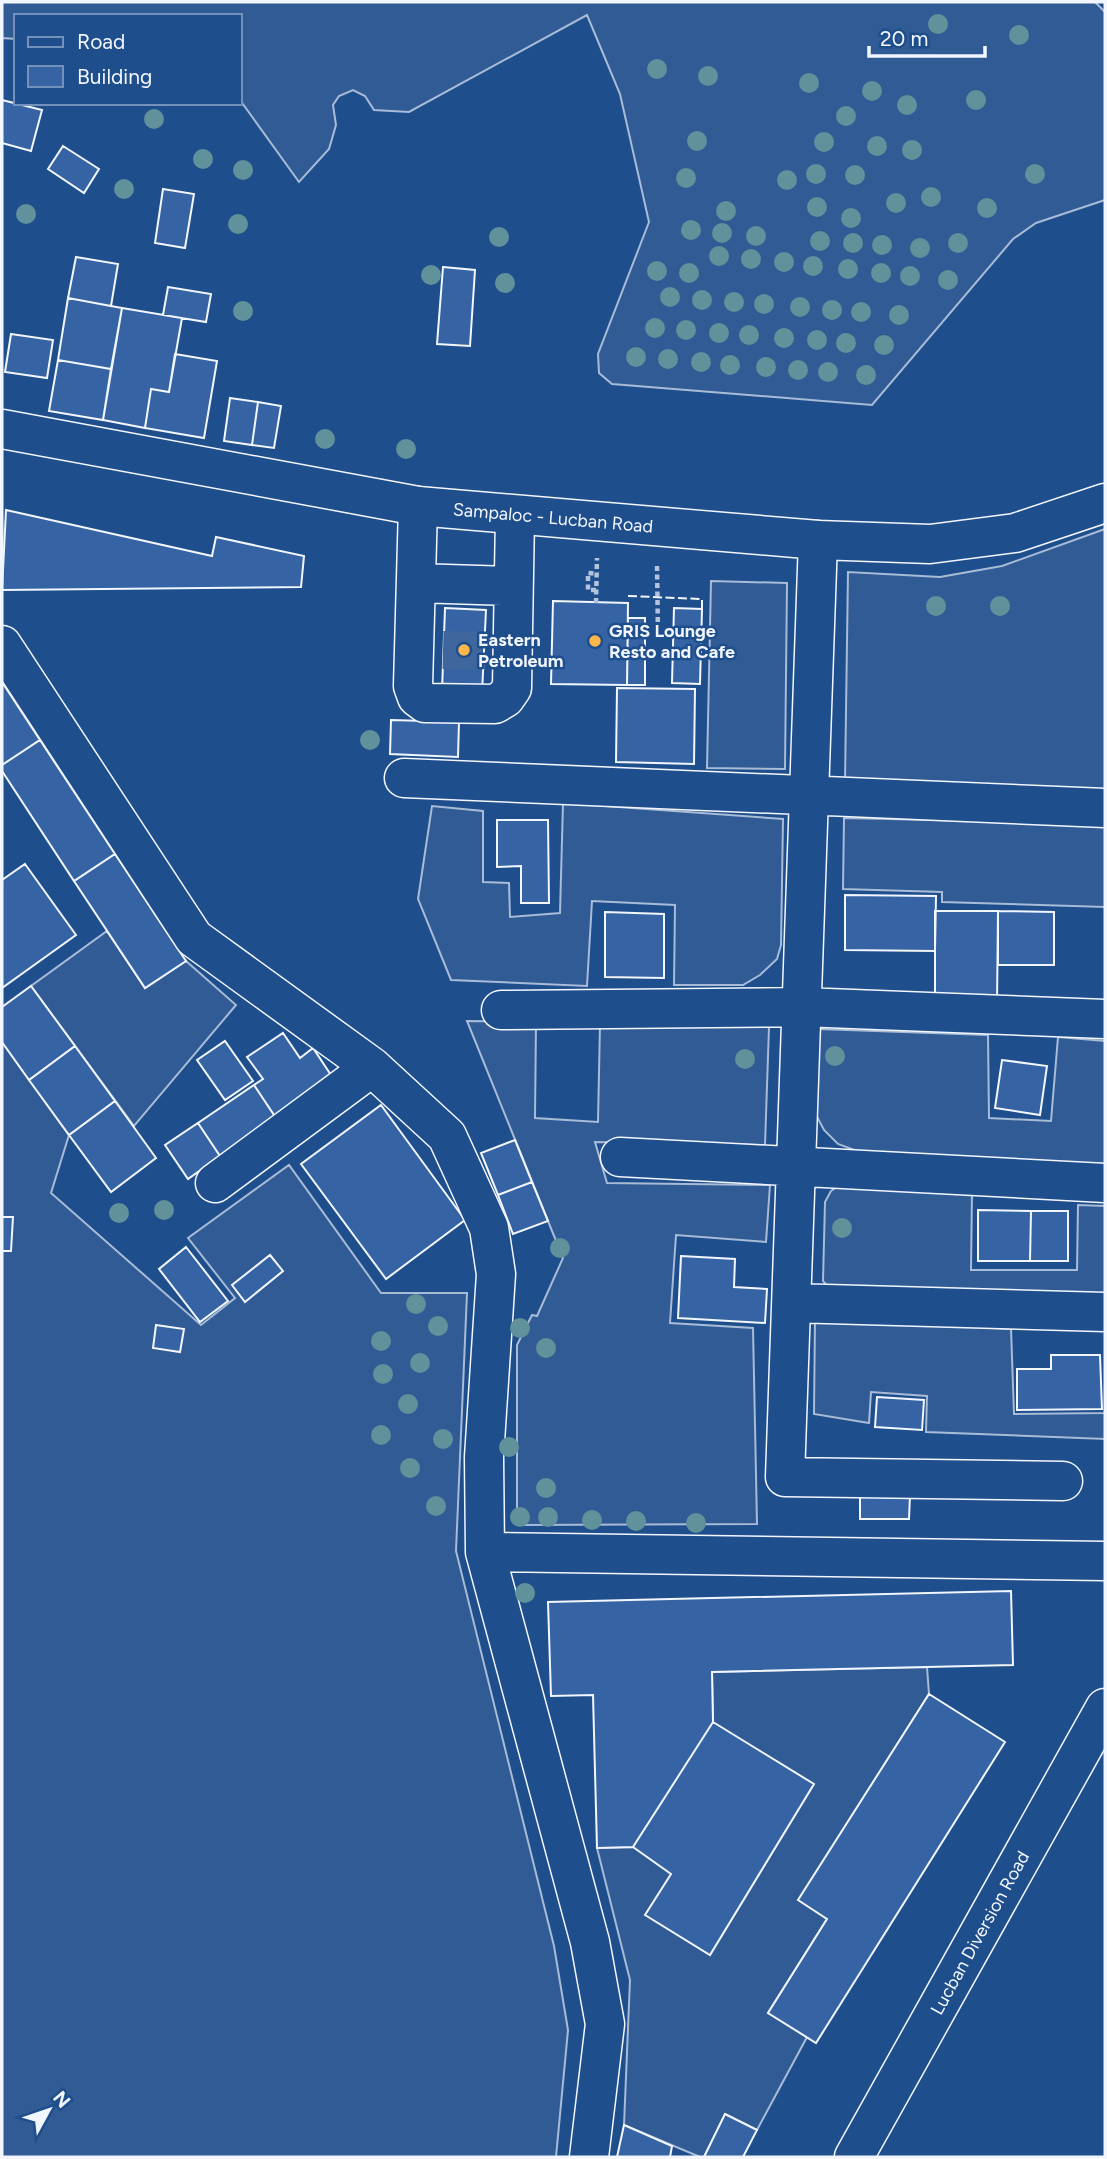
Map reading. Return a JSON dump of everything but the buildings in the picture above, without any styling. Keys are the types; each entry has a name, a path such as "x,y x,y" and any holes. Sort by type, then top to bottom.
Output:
{"street":[{"name":"Sampaloc - Lucban Road","path":"2,429 418,506 818,540 930,544 1015,533 1105,503"},
{"path":"418,506 416,583 429,649 413,686 417,697 425,703 495,704 505,698 512,688 498,652 513,586 515,516"},
{"path":"818,540 785,1477 1063,1481"},
{"path":"416,583 513,586"},
{"path":"2,645 194,938 372,1067 447,1136 489,1228 496,1274 484,1457 485,1552 590,1942 605,2024 589,2157"},
{"path":"404,778 1105,808"},
{"path":"501,1010 802,1007 1105,1019"},
{"path":"215,1183 372,1067"},
{"path":"620,1157 1105,1183"},
{"path":"792,1303 1105,1312"},
{"path":"485,1552 1105,1561"},
{"name":"Lucban Diversion Road","path":"854,2157 1100,1726"}],"path":[{"path":"657,527 658,635"},
{"path":"596,603 596,590 588,590 588,573 597,575"}],"shaded area":[{"path":"2,2 1095,2 1105,12 1105,200 1036,223 1013,239 872,405 612,384 599,373 598,354 649,222 620,94 587,15 409,112 374,110 365,96 353,90 339,96 333,105 336,125 329,149 299,182 242,103 242,14 14,14 14,39 2,38"},
{"path":"1105,529 1105,790 845,782 848,572 940,577 1002,566"},
{"path":"711,581 787,583 785,769 707,768"},
{"path":"563,803 783,819 781,945 777,959 760,975 743,985 674,985 675,905 592,901 587,986 451,980 418,899 432,806 483,811 483,882 509,883 510,917 560,913"},
{"path":"844,818 1105,824 1105,907 942,902 942,892 843,889"},
{"path":"107,931 145,988 186,961 236,1005 134,1126 31,986"},
{"path":"467,1021 536,1022 535,1118 598,1122 600,1024 769,1027 765,1145 595,1142 607,1183 770,1185 766,1242 676,1235 670,1323 753,1328 757,1524 517,1525 517,1345 532,1315 537,1316 563,1258"},
{"path":"818,1029 988,1035 989,1118 1051,1121 1058,1037 1105,1041 1105,1165 857,1151 838,1144 824,1130 814,1111"},
{"path":"2,1042 69,1135 51,1193 201,1325 235,1298 188,1238 289,1165 381,1293 467,1293 456,1551 554,1946 568,2030 556,2157 2,2157"},
{"path":"840,1185 972,1192 971,1270 1077,1270 1078,1205 1105,1206 1105,1303 830,1289 823,1281 825,1202 831,1191"},
{"path":"815,1318 1011,1329 1014,1414 1105,1413 1105,1439 926,1432 927,1396 871,1392 869,1423 814,1414"},
{"path":"927,1667 929,1694 799,1900 827,1919 768,2013 807,2037 757,2130 725,2114 704,2157 700,2157 624,2125 630,1980 597,1848 633,1847 713,1722 712,1672"}],"tunnel":[{"path":"443,650 484,651"}],"fence":[{"path":"628,596 702,599 702,609"}],"place":[{"name":"GRIS Lounge Resto and Cafe","path":"595,641"},
{"name":"Eastern Petroleum","path":"464,650"}]}
